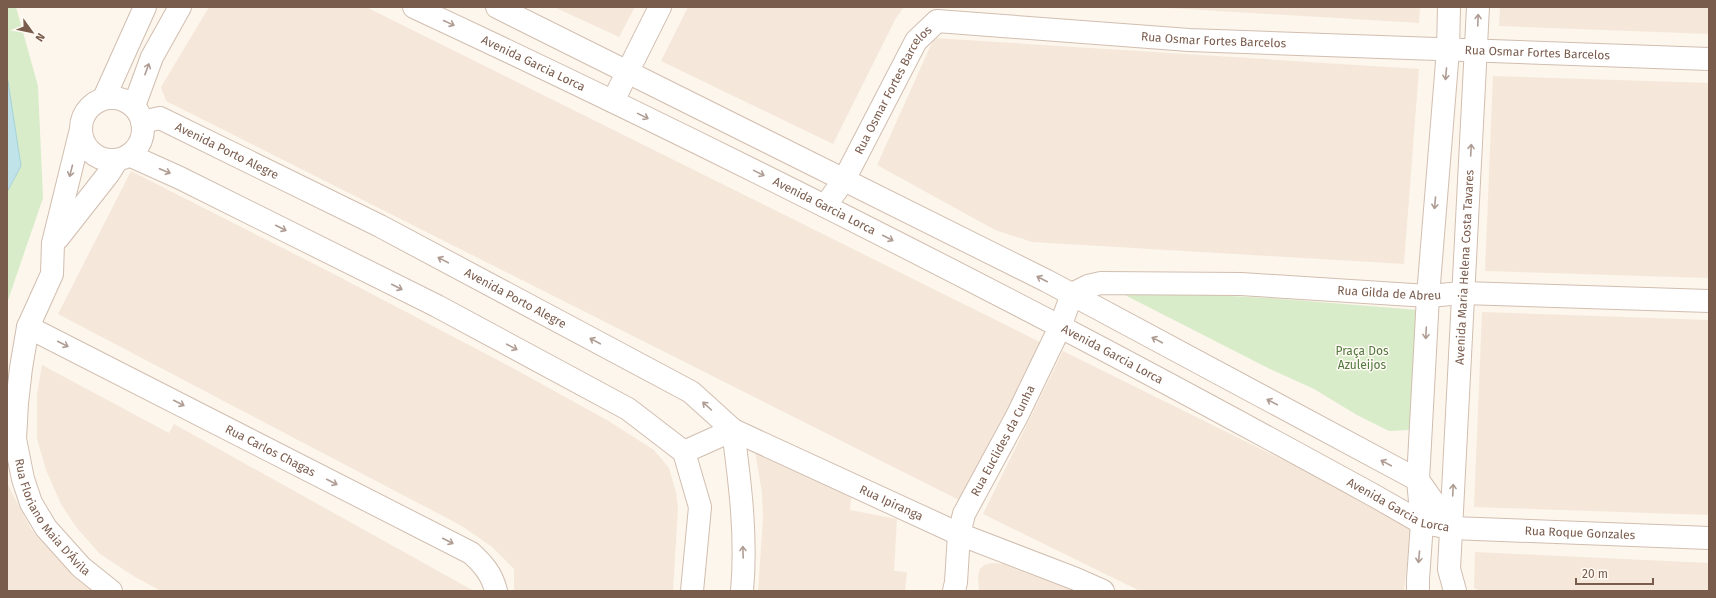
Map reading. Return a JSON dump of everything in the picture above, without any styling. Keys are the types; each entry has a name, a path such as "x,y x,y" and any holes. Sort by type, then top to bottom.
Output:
{"street":[{"path":"104,98 145,7"},
{"path":"138,114 152,57 180,7"},
{"name":"Avenida Garcia Lorca","path":"414,7 613,101 825,206 1060,327 1374,494 1422,523 1452,528"},
{"name":"Avenida Garcia Lorca","path":"497,7 628,71 1072,294 1418,480 1452,528"},
{"path":"613,101 660,7"},
{"path":"1418,591 1422,523 1418,480 1428,296 1448,50 1449,7"},
{"name":"Avenida Maria Helena Costa Tavares","path":"1455,591 1449,569 1477,51 1478,7"},
{"name":"Rua Osmar Fortes Barcelos","path":"825,206 844,180 916,41 937,21 1189,40 1709,59"},
{"path":"53,243 109,173 123,158 137,148 143,133 138,114 126,100 118,98 104,98 96,102 84,113 80,133 84,143 94,155 102,159 123,158 180,178 444,310 628,409 684,452 700,507 692,591"},
{"name":"Avenida Porto Alegre","path":"138,114 160,118 380,226 691,392 732,430"},
{"name":"Rua Floriano Maia D'Ávila","path":"80,133 53,243 52,274 28,326 21,368 16,439 22,479 31,503 46,528 81,567 112,591"},
{"name":"Rua Gilda de Abreu","path":"1072,294 1088,286 1101,283 1241,284 1428,296 1463,293 1709,300"},
{"name":"Rua Euclides da Cunha","path":"957,588 960,534 964,514 1017,416 1060,327 1072,294"},
{"name":"Rua Carlos Chagas","path":"28,326 471,553 486,567 494,581 496,591"},
{"path":"684,452 732,430 742,498 744,571 742,591"},
{"name":"Rua Ipiranga","path":"732,430 960,534 1103,591"},
{"name":"Rua Roque Gonzales","path":"1452,528 1709,538"}],"shaded area":[{"path":"209,7 366,7 1042,343 959,500 166,101 161,87"},
{"path":"554,7 635,7 619,37"},
{"path":"688,7 904,7 896,18 833,144 661,61"},
{"path":"1151,7 1420,7 1419,23"},
{"path":"1500,7 1709,7 1709,34 1499,26"},
{"path":"934,38 1419,69 1404,264 1032,242 995,230 877,165"},
{"path":"1493,76 1709,83 1709,278 1485,271"},
{"path":"131,171 332,273 509,366 607,420 654,450 669,468 676,492 678,509 673,591 514,591 514,569 491,546 460,525 58,314"},
{"path":"1482,312 1709,320 1709,515 1474,507"},
{"path":"1063,351 1412,524 1404,591 1140,591 983,514"},
{"path":"42,365 169,433 174,424 474,591 161,591 135,577 100,554 76,527 61,504 46,470 37,439 37,394"},
{"path":"755,451 852,492 850,510 897,519 894,571 907,572 905,591 758,591 763,519 762,493"},
{"path":"7,483 31,529 73,576 92,591 7,591"},
{"path":"1475,552 1709,563 1709,591 1480,591 1474,588"},
{"path":"992,563 1007,564 1028,570 1082,591 979,591 978,576 980,569 984,565"}],"green space":[{"path":"7,7 16,7 38,86 43,198 7,303 7,192 21,166 7,75"},
{"name":"Praça Dos Azuleijos","path":"1115,290 1269,298 1418,310 1409,430 1389,431 1357,415 1314,389 1270,369"}],"water":[{"path":"7,75 21,166 7,192"}]}
